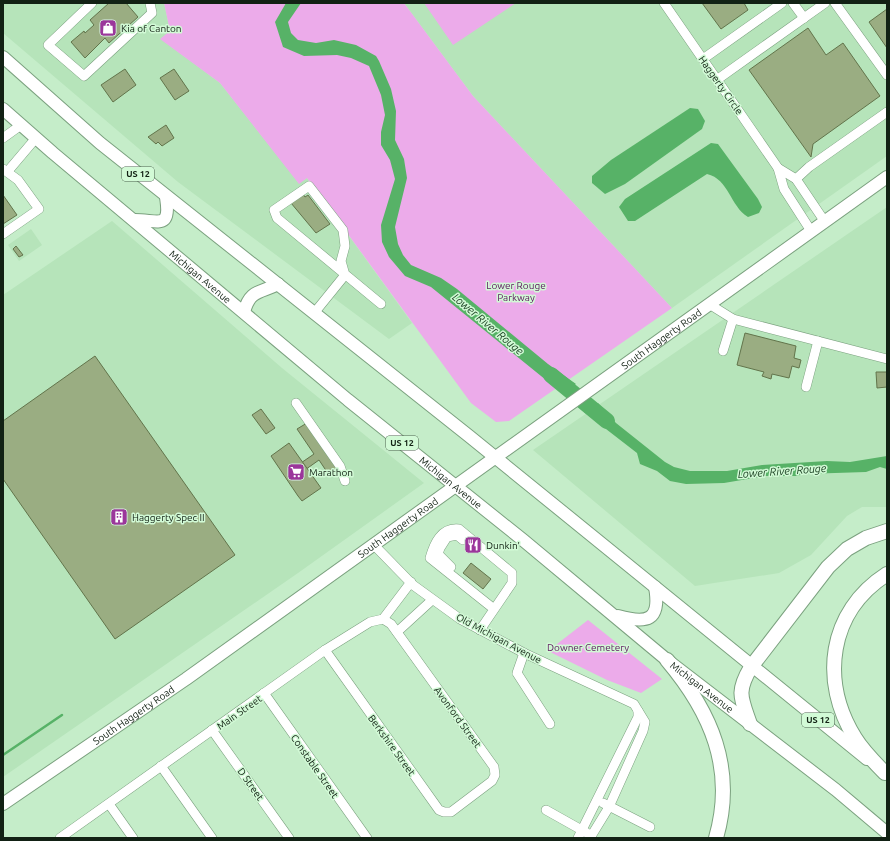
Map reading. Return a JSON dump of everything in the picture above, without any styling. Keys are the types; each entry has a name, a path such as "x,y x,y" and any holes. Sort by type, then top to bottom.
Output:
{"highway":[{"path":"750,724 740,693 743,681 751,667 828,567 847,549 866,538 887,531"},
{"path":"886,774 865,752 849,726 838,700 833,666 836,643 844,621 862,594 877,580 887,574"},
{"path":"667,660 698,700 716,740 722,765 724,786 723,807 716,838"}],"main road":[{"name":"US 12","path":"3,57 100,143 166,197 315,312 496,457 751,667 886,774"},
{"name":"Michigan Avenue","path":"3,109 348,400 615,616 667,660 836,790 887,833"},
{"name":"South Haggerty Road","path":"3,804 179,683 374,545 887,177"},
{"path":"135,220 159,222 164,220 168,216 166,197"},
{"path":"244,312 247,301 254,293 267,290 278,284"},
{"path":"615,616 636,621 648,617 657,608 655,587"}],"street":[{"path":"92,3 48,45 84,76 152,13 150,3"},
{"name":"Haggerty Circle","path":"664,3 718,79 778,168 784,189 811,231"},
{"path":"703,59 782,3"},
{"path":"793,3 804,18"},
{"path":"718,79 825,3"},
{"path":"836,3 887,75"},
{"path":"796,179 809,167 887,112"},
{"path":"3,138 21,125"},
{"path":"3,234 38,209 18,180 5,170 36,138"},
{"name":"Haggerty Circle","path":"778,168 796,179 825,222"},
{"path":"345,275 342,261 345,246 343,230 309,186 274,210 276,218 345,275 381,304"},
{"path":"315,312 345,275"},
{"path":"709,304 733,319 887,359"},
{"path":"723,351 733,319"},
{"path":"806,387 818,341"},
{"path":"296,403 340,466 344,481"},
{"path":"480,630 512,583 512,573 458,529 452,528 444,532 434,542 430,558 496,606"},
{"path":"476,543 463,540 442,544 438,554 442,560 496,606"},
{"name":"Old Michigan Avenue","path":"374,545 411,582 432,600 480,630 524,653 634,704 638,711"},
{"path":"383,619 397,598 411,582"},
{"path":"397,632 432,600"},
{"name":"Avonford Street","path":"383,619 391,624 494,767 495,775 492,781 471,798"},
{"name":"Main Street","path":"60,838 325,650 370,622 383,619"},
{"name":"Berkshire Street","path":"325,650 439,810 451,812 471,798"},
{"path":"524,653 517,673 550,724"},
{"name":"Constable Street","path":"264,693 367,838"},
{"path":"581,834 638,717 638,711"},
{"path":"546,810 581,834 591,837 609,807 643,731 645,722 638,711"},
{"name":"D Street","path":"212,730 289,838"},
{"path":"161,766 212,838"},
{"path":"598,800 650,827"},
{"path":"108,804 133,838"}],"shaded area":[{"path":"3,3 164,3 170,31 161,39 220,83 299,183 307,178 412,323 389,339 178,182 3,33"},
{"path":"404,3 887,3 887,156 672,308 473,96"},
{"path":"887,207 887,507 862,507 847,516 811,555 779,573 695,586 533,450"},
{"path":"112,221 282,368 424,483 298,573 3,777 3,295"},
{"path":"31,229 42,245 19,261 8,245"}],"green space":[{"name":"Lower Rouge Parkway","path":"164,3 404,3 473,96 672,308 509,421 496,422 471,403 307,178 299,184 220,83 160,39 170,31"},
{"path":"424,3 516,3 453,45"},
{"name":"Downer Cemetery","path":"588,620 662,679 641,693 607,680 548,651"}],"water":[{"path":"286,3 301,3 288,22 291,33 298,40 316,43 334,40 356,45 376,56 379,61 391,89 396,111 395,140 404,159 407,178 395,227 398,244 403,255 411,265 441,278 457,289 548,364 576,384 562,393 431,287 405,276 389,257 382,242 381,225 395,179 390,160 381,145 381,132 385,115 381,95 369,66 351,58 337,55 304,56 283,47 275,22"},
{"path":"690,108 698,109 705,121 702,129 625,184 605,194 592,183 592,176 611,160"},
{"path":"711,143 718,144 758,199 762,207 759,213 748,217 737,206 720,181 707,174 635,221 628,221 619,207 625,199"},
{"path":"598,403 616,423 665,462 674,467 690,471 727,471 762,465 827,461 850,462 887,456 887,469 880,467 866,472 804,474 796,476 765,476 724,483 686,484 670,481 657,471 640,464 637,453 584,412"}],"building":[{"name":"Kia of Canton","path":"109,3 126,3 138,17 109,43 105,38 85,58 71,42 94,25 90,20"},
{"path":"702,3 744,3 748,10 721,29"},
{"path":"887,9 887,48 869,22"},
{"path":"808,28 826,55 843,43 880,96 813,144 811,157 749,70"},
{"path":"125,69 136,85 113,102 101,85"},
{"path":"174,69 189,91 175,100 160,78"},
{"path":"166,125 174,138 162,146 158,142 156,144 148,137"},
{"path":"303,194 305,197 308,195 330,224 316,233 291,203"},
{"path":"3,195 17,215 3,224"},
{"path":"16,246 23,255 19,257 13,249"},
{"path":"745,333 796,346 794,358 801,360 799,368 792,366 789,378 772,374 771,379 762,376 764,372 737,365"},
{"name":"Haggerty Spec II","path":"95,356 235,555 115,639 3,479 3,421"},
{"path":"876,372 887,372 887,387 877,388"},
{"path":"261,409 275,428 266,434 252,415"},
{"path":"307,423 339,468 329,475 319,460 302,472 298,465 314,454 297,429"},
{"path":"289,443 321,488 302,501 271,456"},
{"path":"471,563 491,579 483,589 463,573"}],"waterway":[{"name":"Lower River Rouge","path":"551,375 607,421"},
{"path":"3,755 62,715"}],"place":[{"name":"Kia of Canton","path":"108,28"},
{"name":"Marathon","path":"296,472"},
{"name":"Haggerty Spec II","path":"119,517"},
{"name":"Dunkin'","path":"473,545"}]}
